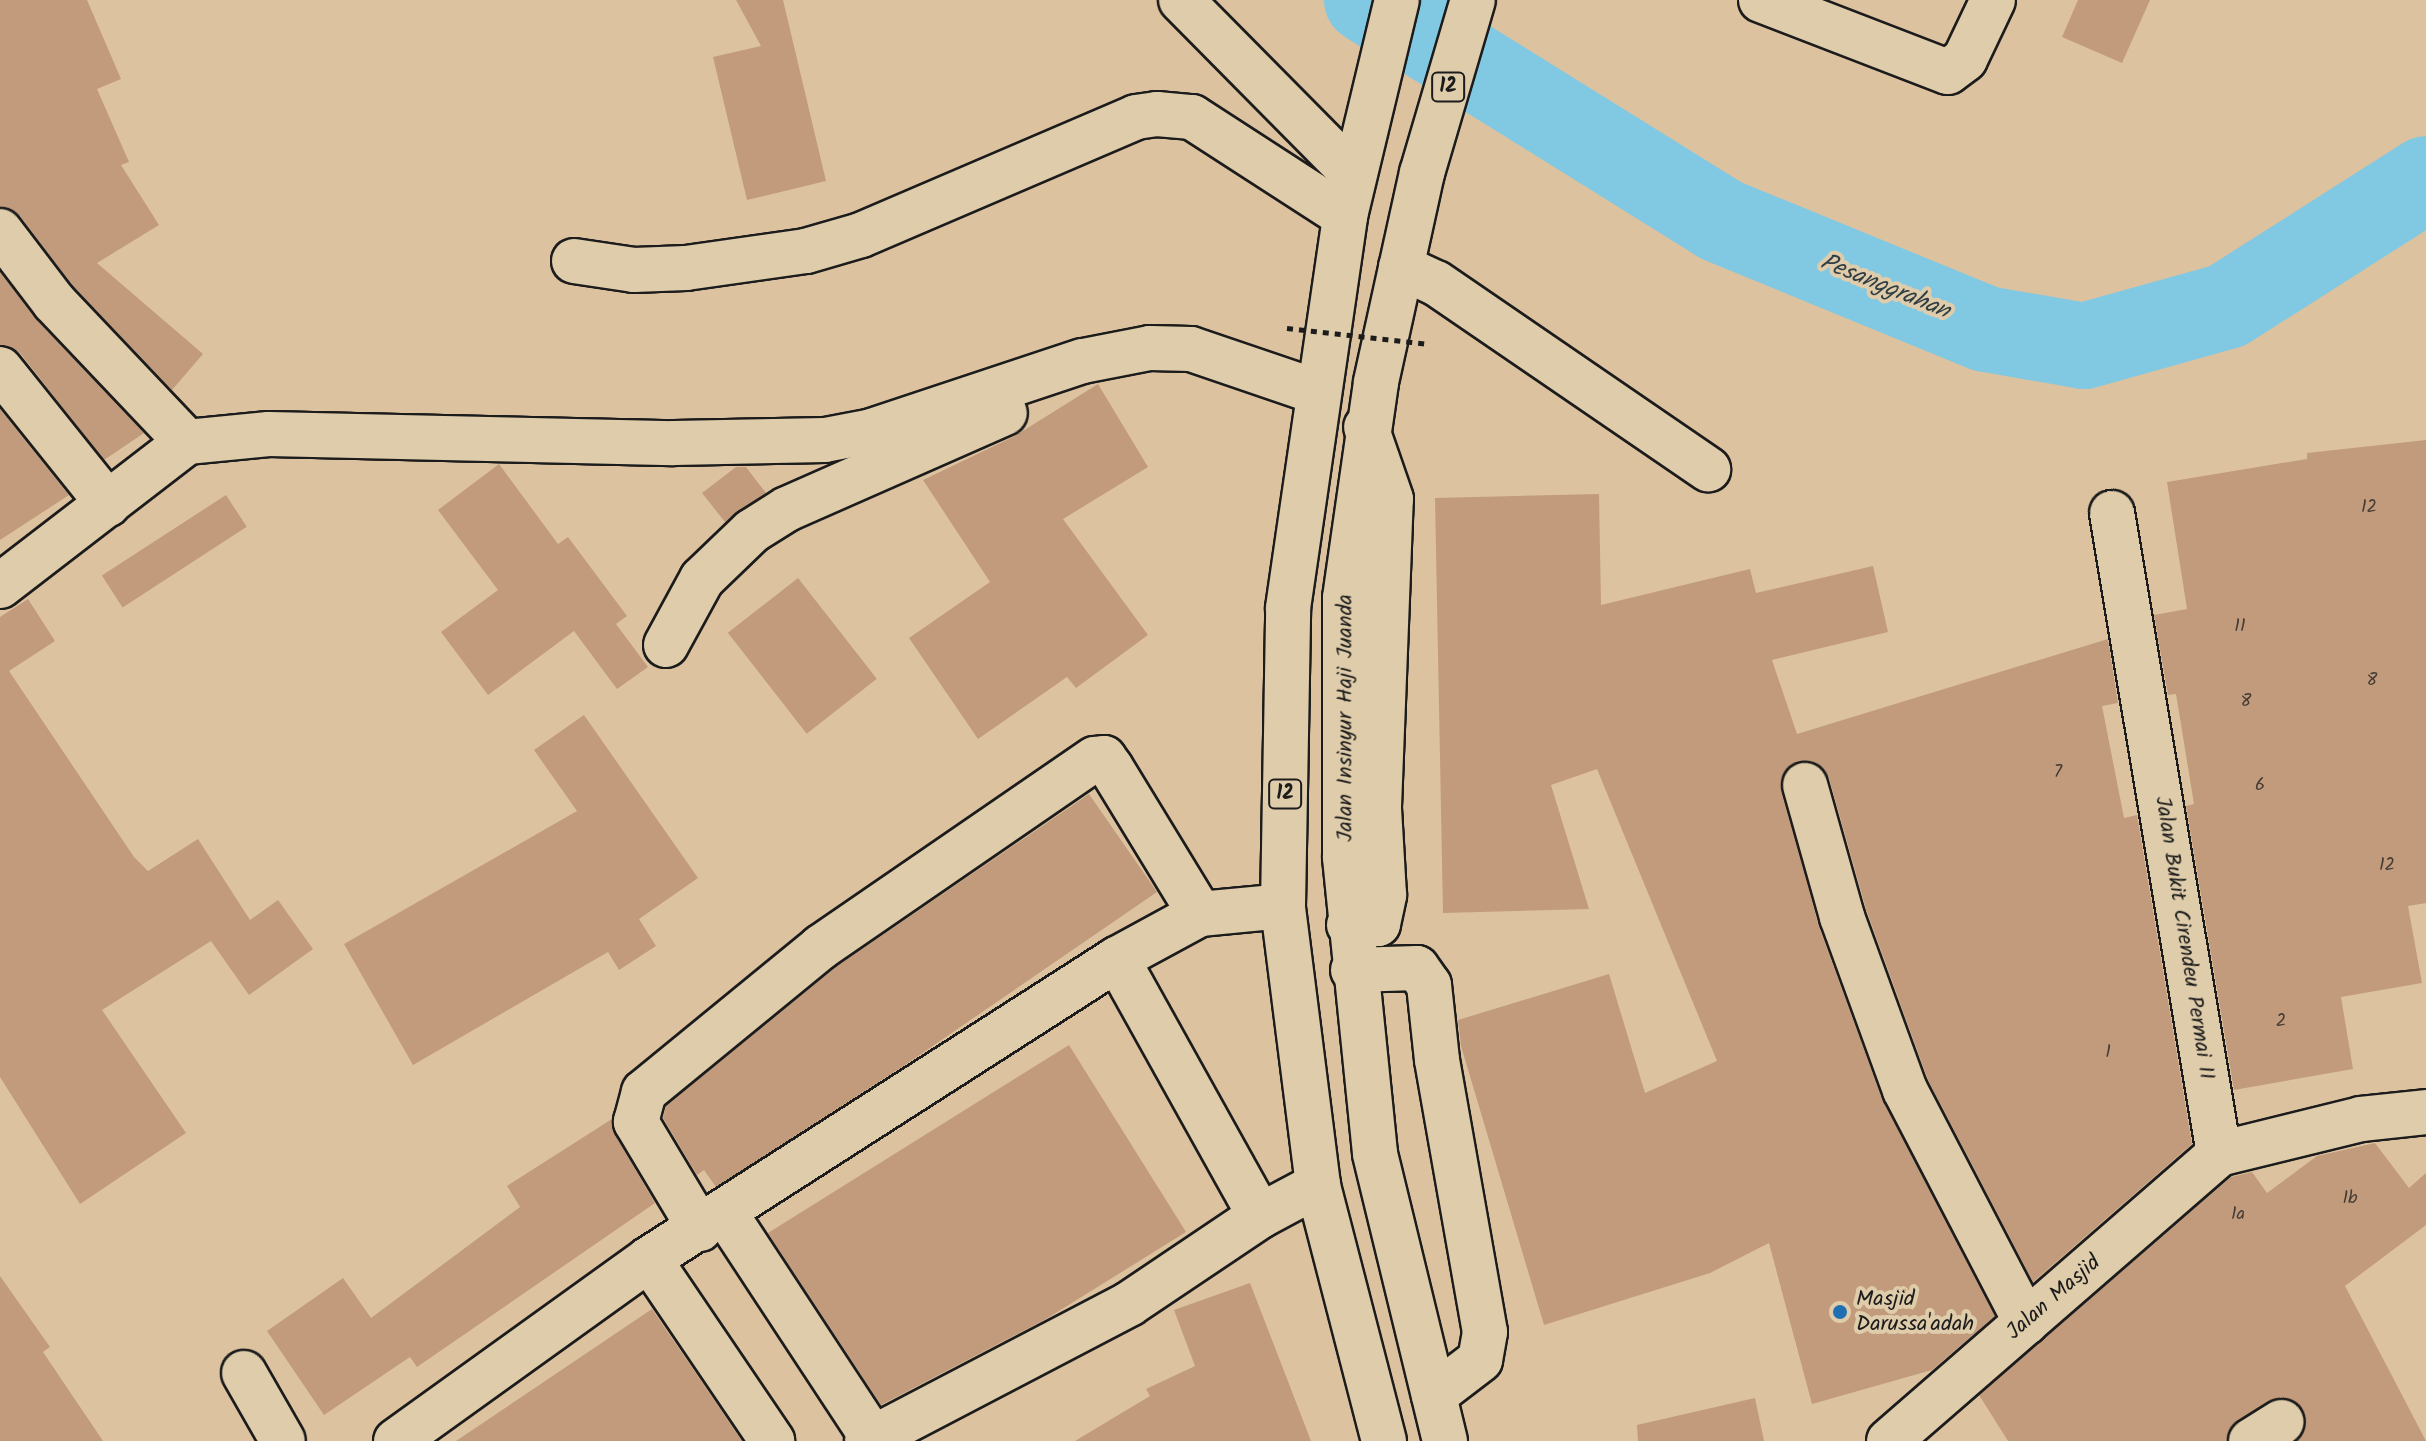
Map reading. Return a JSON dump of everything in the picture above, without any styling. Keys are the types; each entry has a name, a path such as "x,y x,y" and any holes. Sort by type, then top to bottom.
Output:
{"main road":[{"path":"1181,0 1353,177"},
{"name":"12","path":"1384,1441 1318,1185 1283,906 1288,608 1317,392 1353,177 1397,0"},
{"name":"Jalan Insinyur Haji Juanda","path":"1445,1441 1375,1153 1353,970 1349,925 1345,598 1366,427 1422,173 1473,0"},
{"path":"1761,0 1948,72 1965,59 1993,0"},
{"path":"574,261 634,270 686,268 806,251 861,235 1136,117 1157,114 1192,117 1353,177"},
{"path":"0,231 54,302 187,442"},
{"path":"1401,267 1436,283 1708,469"},
{"path":"666,645 702,579 752,531 787,509 1150,348"},
{"path":"0,586 187,442 269,434 674,443 825,440 872,431 1083,361 1150,348 1191,349 1317,392"},
{"path":"0,369 108,504"},
{"name":"Jalan Bukit Cirendeu Permai II","path":"2112,513 2219,1154"},
{"path":"1200,914 1111,768 1104,758 1095,759 821,947 644,1092 636,1122 870,1439 1129,1304 1260,1216 1318,1185"},
{"path":"1805,785 1842,917 1905,1090 2026,1322"},
{"path":"396,1441 649,1259 1117,959 1200,914 1283,906"},
{"path":"1117,959 1260,1216"},
{"path":"1353,970 1417,968 1429,985 1437,1060 1485,1332 1480,1360 1434,1395"},
{"path":"2219,1154 2361,1119 2426,1112"},
{"name":"Jalan Masjid","path":"1889,1441 2219,1154"},
{"path":"649,1259 772,1441"},
{"path":"244,1373 283,1441"}],"path":[{"path":"1287,328 1429,344"}],"building":[{"path":"0,0 87,0 121,79 97,89 129,162 121,165 159,225 97,263 203,354 172,390 73,286 20,216 0,207"},
{"path":"736,0 783,0 826,181 747,200 713,57 761,46"},
{"path":"2078,0 2150,0 2122,63 2062,37"},
{"path":"0,272 36,319 144,433 104,460 20,353 0,345"},
{"path":"1098,384 1148,467 1063,519 1148,635 1076,688 1067,677 978,739 909,638 990,582 923,480 1015,436"},
{"path":"0,409 69,495 0,540"},
{"path":"2426,440 2426,903 2408,906 2422,983 2341,997 2353,1069 2234,1090 2186,806 2194,804 2176,694 2168,695 2154,615 2187,609 2167,482 2307,459 2307,453"},
{"path":"499,464 558,544 568,537 627,616 616,624 648,667 617,689 574,631 488,695 441,632 498,590 438,510"},
{"path":"736,467 746,467 766,493 725,522 702,493"},
{"path":"1599,494 1601,605 1750,569 1756,593 1873,566 1888,632 1772,660 1797,734 2108,639 2118,703 2102,706 2124,818 2137,815 2192,1144 2033,1282 1928,1080 1866,909 1829,778 1812,761 1799,761 1781,780 1818,924 1882,1099 1995,1316 1932,1370 1812,1404 1769,1243 1710,1273 1544,1325 1461,1046 1458,1020 1609,974 1645,1093 1717,1061 1597,769 1551,785 1589,909 1443,913 1435,498"},
{"path":"226,495 247,527 123,607 102,576"},
{"path":"798,578 877,679 807,734 728,633"},
{"path":"28,599 55,641 9,671 134,857 148,871 198,839 250,920 278,900 313,949 249,995 211,941 102,1010 186,1133 80,1204 0,1077 0,617"},
{"path":"584,715 698,878 639,919 656,946 619,970 608,952 413,1065 344,944 577,811 534,750"},
{"path":"1089,794 1157,892 905,1065 716,1187 704,1170 697,1175 663,1118 666,1106 836,967"},
{"path":"1069,1045 1186,1232 1046,1319 881,1405 768,1233"},
{"path":"612,1119 615,1135 655,1203 417,1367 410,1357 324,1415 267,1331 343,1278 371,1318 520,1207 507,1186"},
{"path":"2375,1143 2409,1188 2426,1173 2426,1225 2345,1286 2426,1441 2296,1441 2306,1422 2302,1409 2281,1397 2238,1420 2226,1441 2008,1441 1979,1395 2231,1177 2252,1172 2267,1193 2317,1156"},
{"path":"0,1276 50,1347 43,1352 103,1441 0,1441"},
{"path":"1250,1283 1311,1441 1075,1441 1150,1396 1146,1389 1195,1366 1174,1310"},
{"path":"652,1309 742,1441 456,1441"},
{"path":"1755,1398 1764,1441 1638,1441 1637,1425"}],"waterway":[{"name":"Pesanggrahan","path":"1367,0 1720,220 1986,329 2084,346 2227,306 2426,179"}],"place":[{"name":"Masjid Darussa'adah","path":"1840,1312"}]}
